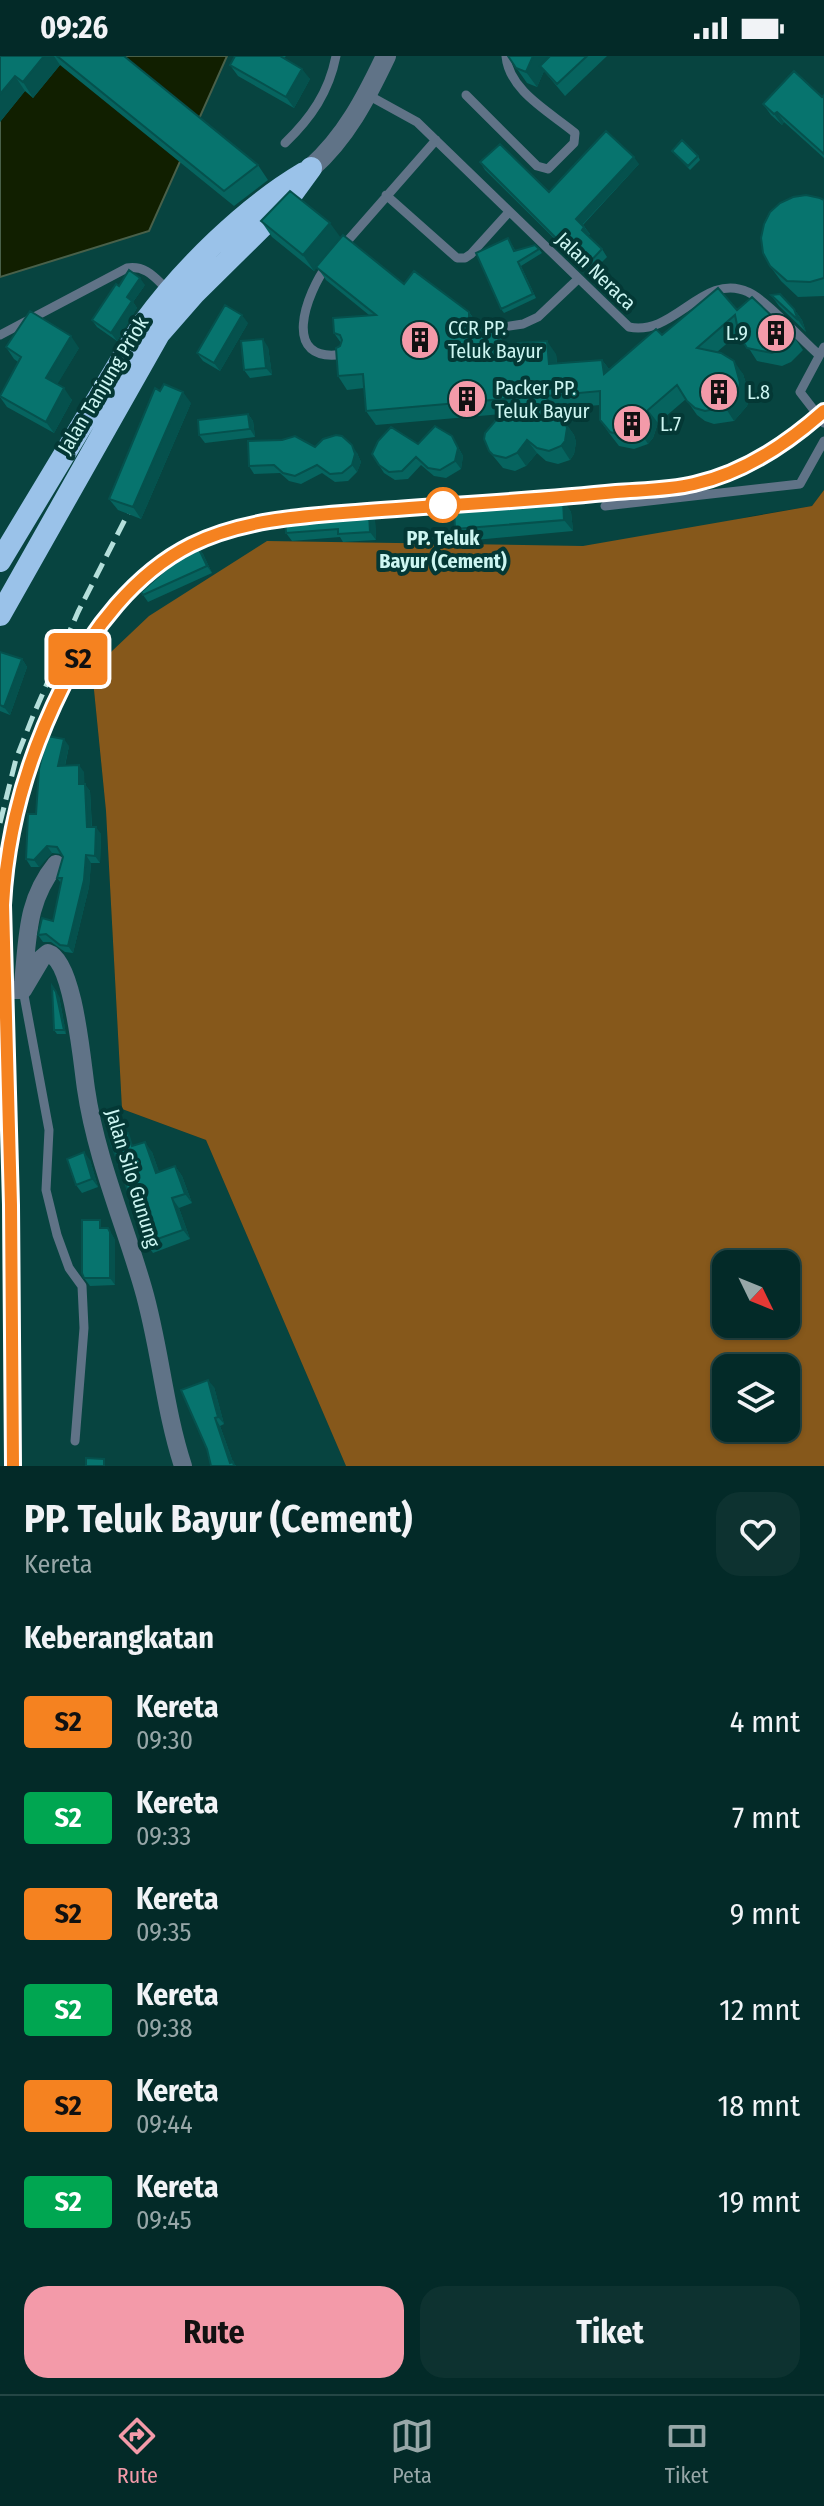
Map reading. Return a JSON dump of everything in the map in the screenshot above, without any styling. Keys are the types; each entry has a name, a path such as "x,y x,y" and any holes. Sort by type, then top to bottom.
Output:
{"highway":[{"name":"Jalan Tanjung Priok","path":"4,547 143,324 168,290 274,191 311,168"},
{"name":"Jalan Tanjung Priok","path":"0,615 159,334 194,294 284,205 311,168"}],"street":[{"name":"Jalan Tanjung Priok","path":"311,168 342,136 386,56"},
{"path":"0,990 23,990 35,897 42,881 56,864"},
{"name":"Jalan Silo Gunung","path":"23,990 42,958 48,953 58,958 63,965 71,997 91,1128 144,1290 183,1466"}],"lane":[{"path":"285,143 315,111 336,56"},
{"path":"466,95 537,166 548,169 574,143 575,133 520,88 507,70 506,56"},
{"name":"Jalan Neraca","path":"367,95 417,122 629,327 640,330 654,327 718,289 735,287 752,293 821,351"},
{"path":"344,354 327,357 312,349 302,324 311,289 386,195 436,140"},
{"path":"386,195 457,258 471,254 509,212"},
{"path":"0,335 127,268 138,266 168,290"},
{"path":"484,330 523,324 538,317 578,279"},
{"path":"821,351 800,392 824,423"},
{"path":"605,506 800,484 824,441"},
{"path":"23,990 49,1130 46,1190 69,1268 82,1286 84,1328 75,1441"}],"shaded area":[{"path":"0,56 824,56 824,490 812,506 752,516 92,670 106,811 122,1109 206,1140 346,1466 0,1466"},
{"path":"0,56 227,56 149,231 0,277"},
{"path":"824,490 824,1466 346,1466 206,1140 122,1109 106,811 92,670 149,616 267,541 583,546 812,506"}],"building":[{"path":"0,56 44,56 23,82 15,76 0,94"},
{"path":"57,56 124,56 258,165 224,191"},
{"path":"235,56 280,56 302,69 286,97 230,65"},
{"path":"508,56 533,56 526,72 516,68"},
{"path":"550,56 587,56 557,84 540,66"},
{"path":"794,71 822,97 824,95 824,154 777,112 774,114 763,104"},
{"path":"606,131 634,157 576,219 584,227 582,230 602,249 585,267 480,162 500,144 549,192"},
{"path":"682,140 698,156 688,166 672,151"},
{"path":"290,191 330,223 303,255 261,221"},
{"path":"806,195 824,200 824,278 810,282 787,281 770,266 763,253 761,238 764,224 770,212 780,203"},
{"path":"343,235 404,284 414,271 469,312 469,322 483,323 498,335 499,345 511,344 523,353 518,343 547,341 549,364 602,360 604,374 656,329 662,335 718,288 737,310 752,297 794,337 782,349 772,353 747,348 739,335 735,315 697,348 721,353 734,361 740,383 738,393 725,407 705,411 695,408 677,385 648,410 639,430 624,436 610,432 600,420 600,391 545,396 565,422 565,441 549,451 537,448 527,440 517,453 506,458 493,455 484,439 485,433 515,398 366,411 363,374 338,376 336,348 342,340 340,335 334,333 333,318 376,315 316,267"},
{"path":"508,238 514,251 535,245 539,249 518,262 533,294 501,309 476,253"},
{"path":"129,270 140,278 127,297 132,301 111,333 92,320"},
{"path":"780,294 794,309 798,320 771,295"},
{"path":"225,305 242,315 214,363 197,353"},
{"path":"30,311 71,336 46,378 64,388 46,422 0,396 21,357 6,347"},
{"path":"263,339 266,368 244,370 241,341"},
{"path":"164,384 183,392 133,507 109,499 155,388 160,391"},
{"path":"248,414 250,429 199,435 198,420"},
{"path":"435,426 452,436 458,448 455,461 440,470 428,468 416,457 402,471 389,472 379,465 372,454 378,441 391,427 418,444"},
{"path":"336,435 352,445 355,454 352,465 342,473 330,474 317,465 295,476 283,473 274,465 249,466 248,441 282,440 295,436 315,447 323,439"},
{"path":"563,500 564,520 455,529 454,509"},
{"path":"369,512 370,532 338,534 338,529 286,533 285,519"},
{"path":"198,547 207,566 143,595 141,592 171,565 169,560"},
{"path":"0,652 22,659 4,707 0,705"},
{"path":"47,736 64,739 58,766 79,765 79,784 85,784 87,827 96,827 95,856 86,855 84,880 68,946 60,945 46,934 38,935 42,918 53,921 62,878 57,878 63,857 57,847 47,846 34,860 26,859 28,814 36,814 39,769"},
{"path":"52,986 56,992 64,1030 54,1030"},
{"path":"128,1133 132,1146 145,1142 156,1173 175,1166 185,1194 172,1198 183,1230 146,1243 110,1140"},
{"path":"84,1152 92,1179 76,1185 67,1159"},
{"path":"82,1220 100,1220 100,1228 108,1228 110,1232 110,1278 84,1278"},
{"path":"208,1380 218,1417 215,1418 230,1463 233,1462 234,1466 211,1466 207,1449 181,1390"},
{"path":"86,1458 104,1459 104,1466 86,1466"}],"railway":[{"path":"13,1466 5,876 15,820 30,765 63,686 101,624 151,571 191,545 232,529 319,515 684,486 747,465 795,435 824,411"},
{"path":"0,823 16,759 33,716 78,612 137,496"}],"train":[{"name":"S2","path":"13,1466 11,1205 3,905 5,870 23,782 52,708 90,640 117,604 162,563 214,535 247,526 325,514 590,495 694,484 746,466 793,438 824,411"}],"place":[{"name":"L.9","path":"776,333"},
{"name":"CCR PP. Teluk Bayur","path":"420,340"},
{"name":"L.8","path":"719,392"},
{"name":"Packer PP. Teluk Bayur","path":"467,399"},
{"name":"L.7","path":"632,424"},
{"name":"PP. Teluk Bayur (Cement)","path":"443,505"}]}
